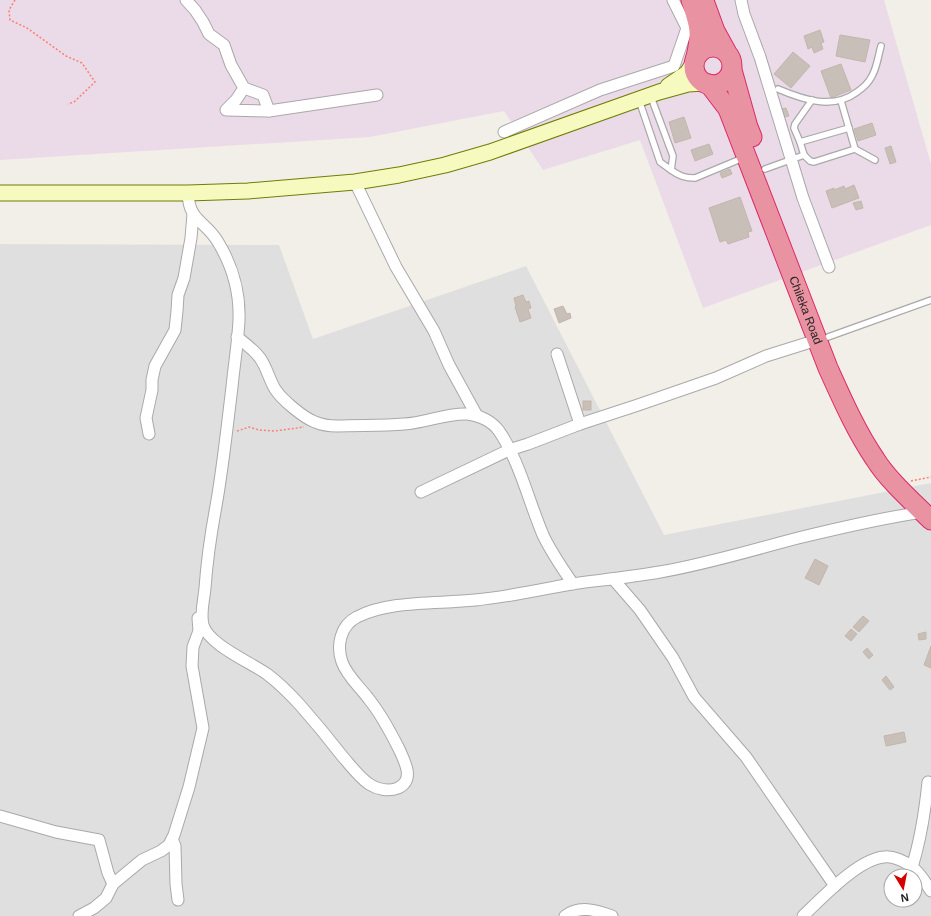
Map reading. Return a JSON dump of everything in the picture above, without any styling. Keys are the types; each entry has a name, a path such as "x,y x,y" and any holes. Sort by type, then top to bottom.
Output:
{"highway":[{"name":"Chileka Road","path":"691,0 699,26 700,40 695,60 694,72 700,80 707,84 728,109 823,339"},
{"name":"Chileka Road","path":"704,0 715,31 731,60 732,70 748,127 765,169 823,339 828,368 845,405 875,460 900,489 928,513"},
{"path":"695,60 698,53 707,48 717,47 726,51"},
{"path":"707,84 714,85 723,82 732,70"},
{"path":"823,339 884,455 907,482 928,513"}],"main road":[{"path":"649,95 687,73 695,60"},
{"path":"0,193 188,193 248,191 355,182 399,175 467,158 649,95 688,84 707,84"}],"street":[{"path":"186,0 195,10 209,34 224,45 231,65 244,88 263,95 269,111"},
{"path":"504,132 600,90 674,66 687,28 673,0"},
{"path":"740,0 760,56 803,198 829,267"},
{"path":"244,88 236,100 226,110 269,111 377,95"},
{"path":"355,182 396,268 434,331 449,365 477,416"},
{"path":"188,193 190,210 216,238 226,256 235,282 238,302 237,337 226,435 209,544 202,610 204,629 216,643 266,673 288,692 364,780 372,786 380,789 400,787 407,781 408,774 390,730 379,712 349,675 342,662 339,647 342,632 352,619 371,610 398,606 471,601 510,596 573,584 614,580 703,564 801,537 897,516 928,513"},
{"path":"149,434 146,418 152,390 152,380 155,366 175,330 178,295 184,278 191,238 193,214"},
{"path":"237,337 252,349 261,359 279,395 315,422 337,426 393,425 421,422 458,415 477,416 489,422 498,430 510,450 551,551 573,584"},
{"path":"422,492 510,450 580,424 638,406 710,380 784,350 823,339"},
{"path":"557,354 580,424"},
{"path":"614,580 640,610 673,658 694,697 746,757 835,886"},
{"path":"79,916 94,908 106,898 114,884 142,860 161,851 169,845 172,839 189,787 203,728 192,666 193,647 199,631 198,618 202,610"},
{"path":"912,867 923,827 928,782"},
{"path":"0,816 56,832 99,840 108,873 114,884"},
{"path":"172,839 176,846 178,900"},
{"path":"803,916 853,871 870,861 884,857 896,859 912,867 931,891"},
{"path":"565,916 572,911 585,910 599,911 612,916"}],"lane":[{"path":"778,89 797,97 812,100 825,102 841,101 863,88 871,78 876,66 880,46"},
{"path":"649,95 673,156 671,170"},
{"path":"649,95 660,162 679,176 695,178 747,156"},
{"path":"812,100 795,124 794,128 804,155 810,161 814,162 855,150 875,160"},
{"path":"841,101 855,150"},
{"path":"800,142 849,128"},
{"path":"765,169 804,155"},
{"path":"823,339 931,300"}],"path":[{"path":"15,0 8,10 10,20 26,28 66,56 82,63 94,82 74,102 68,104"},
{"path":"226,435 249,428 259,430 304,428 315,422"},
{"path":"907,482 931,477"}],"shaded area":[{"path":"0,0 884,0 931,164 931,225 703,308 640,140 543,170 504,111 370,137 0,160"},
{"path":"0,244 279,245 313,339 526,266 664,535 931,483 931,916 0,916"}],"building":[{"path":"820,30 824,42 821,43 823,49 814,53 812,47 808,49 804,36"},
{"path":"840,35 870,40 865,62 836,56"},
{"path":"793,52 810,66 791,88 774,74"},
{"path":"841,64 851,90 831,98 821,71"},
{"path":"786,108 789,116 784,117 781,109"},
{"path":"684,117 691,138 675,143 669,122"},
{"path":"872,123 876,135 858,141 854,129"},
{"path":"709,144 713,154 695,161 691,150"},
{"path":"891,146 896,162 890,164 885,148"},
{"path":"730,169 732,174 722,178 720,173"},
{"path":"854,185 859,198 832,208 826,191 844,186 845,189"},
{"path":"740,197 752,231 748,232 749,237 728,244 726,240 720,242 709,208"},
{"path":"861,201 863,208 856,210 853,203"},
{"path":"523,295 526,302 529,301 531,308 528,309 531,318 520,322 515,307 514,298"},
{"path":"563,306 567,314 570,313 571,318 559,323 554,309"},
{"path":"583,401 591,401 591,410 583,410"},
{"path":"815,559 828,566 819,585 805,578"},
{"path":"863,616 869,621 859,632 853,627"},
{"path":"851,629 857,634 851,641 845,636"},
{"path":"926,632 926,639 919,640 918,634"},
{"path":"931,646 931,668 924,665"},
{"path":"867,648 873,655 869,659 863,652"},
{"path":"886,676 894,687 890,690 882,680"},
{"path":"904,732 906,742 886,746 884,736"}]}
